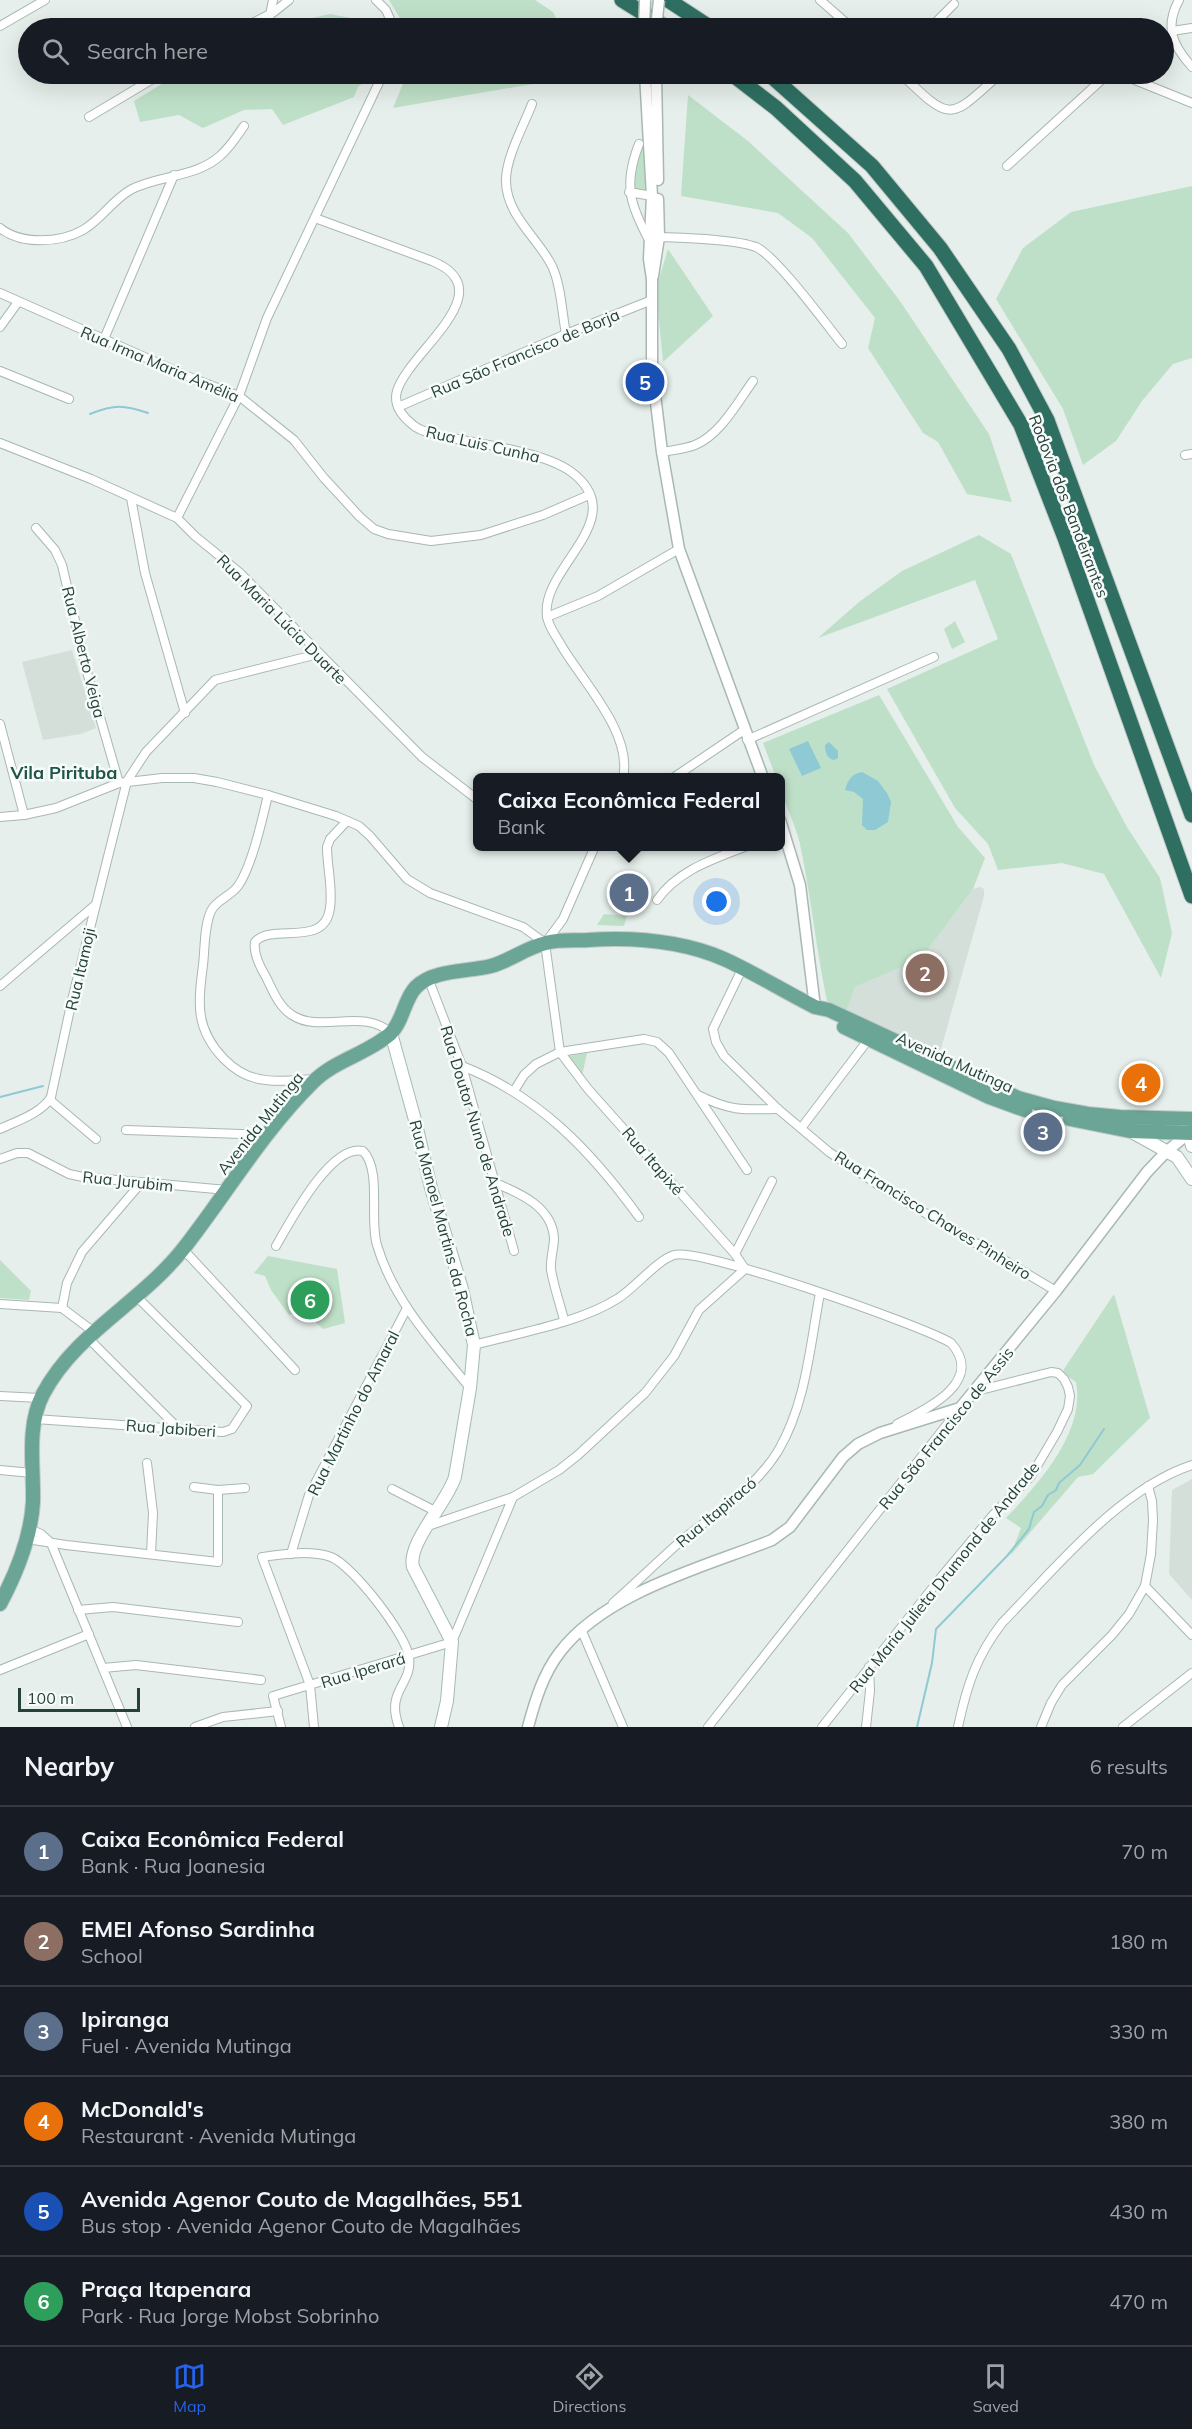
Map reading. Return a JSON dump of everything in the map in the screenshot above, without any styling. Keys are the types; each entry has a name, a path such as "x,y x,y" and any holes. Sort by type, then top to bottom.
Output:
{"highway":[{"path":"622,0 651,18"},
{"path":"668,0 696,18"},
{"name":"Rodovia dos Bandeirantes","path":"745,84 776,108 855,181 926,266 1021,425 1065,538 1192,896"},
{"name":"Rodovia dos Bandeirantes","path":"780,84 872,166 940,248 1009,349 1047,420 1192,815"}],"main road":[{"name":"Avenida Mutinga","path":"428,978 489,967 545,943 609,939 668,942 715,956 818,1009 825,1017 868,1040 989,1097 1018,1108 1130,1131 1190,1130"},
{"path":"391,1033 416,986 428,978"},
{"name":"Avenida Mutinga","path":"818,1009 829,1010 1018,1098 1088,1114 1159,1118 1190,1130"},
{"name":"Avenida Mutinga","path":"0,1604 10,1585 29,1534 34,1419 40,1398 57,1368 90,1334 137,1297 161,1274 183,1249 267,1135 315,1079 337,1063 391,1033"},
{"name":"Rua Manoel Martins da Rocha","path":"391,1033 415,1120 430,1188 462,1289 474,1345 470,1388 455,1477 451,1490 416,1547 412,1562 452,1642"},
{"path":"1159,1118 1137,1123 1130,1131 1177,1157 1192,1179"},
{"path":"441,1727 447,1701 452,1642"}],"street":[{"path":"0,26 45,0"},
{"path":"270,15 273,0"},
{"path":"264,18 286,0"},
{"path":"376,0 386,10 390,18"},
{"path":"644,18 645,0"},
{"path":"657,18 659,0"},
{"path":"820,0 832,3 844,18"},
{"path":"1173,18 1179,0"},
{"path":"940,18 954,4"},
{"path":"1174,31 1192,28"},
{"path":"1174,43 1192,67"},
{"path":"89,117 144,84"},
{"path":"177,518 239,396 267,318 378,84"},
{"path":"647,84 651,107 654,240"},
{"path":"654,84 651,107 656,267 652,279 652,370 662,452 679,549 745,735 761,773"},
{"path":"911,84 929,101 941,109 950,110 959,108 989,84"},
{"path":"1006,166 1097,84"},
{"path":"1145,84 1192,103"},
{"path":"532,104 508,166 506,183 519,219 554,269 566,334"},
{"path":"0,228 11,235 32,240 68,236 83,230 126,192 152,181 199,167 220,157 244,126"},
{"path":"639,144 633,161 629,192 638,221 654,240 734,242 757,247 810,303 842,344"},
{"path":"104,339 174,176"},
{"path":"629,192 652,196"},
{"path":"315,218 447,267 457,277 460,289 458,304 444,326 412,364 396,392 398,407"},
{"name":"Rua Irma Maria Amélia","path":"0,293 239,396 294,440 324,478 360,517 374,529 388,534 431,541 481,535 543,515 589,495"},
{"name":"Rua São Francisco de Borja","path":"398,407 566,334 652,300"},
{"path":"0,327 18,302"},
{"path":"0,371 69,399"},
{"path":"662,452 696,445 711,434 753,381"},
{"name":"Rua Luis Cunha","path":"398,407 416,428 549,460 570,471 589,495"},
{"name":"Rua Maria Lúcia Duarte","path":"0,443 91,479 177,518 239,572 425,760 473,797"},
{"path":"589,495 592,516 587,532 554,586 547,605 547,617 568,657 598,700 618,736 623,750 623,773"},
{"path":"130,498 145,573 185,713"},
{"name":"Rua Alberto Veiga","path":"36,528 52,544 62,565 87,672 123,782"},
{"path":"547,617 598,596 679,549"},
{"path":"123,782 146,752 210,685 220,678 318,654"},
{"path":"680,773 745,735 934,657"},
{"path":"1,729 24,815"},
{"path":"0,818 57,808 123,782 194,778 268,795 358,826 370,836 407,879 430,893 523,927 545,943"},
{"name":"Rua Itamoji","path":"50,1100 123,782"},
{"path":"268,795 239,886 212,910 201,980 200,1019 205,1034 216,1050 241,1073 256,1078 280,1081 315,1079"},
{"path":"347,821 330,839 327,847 330,901 327,918 314,930 304,933 261,937 255,942 255,952 276,999 292,1016 316,1021 370,1021 382,1025 391,1033"},
{"path":"785,839 800,885 818,1009"},
{"path":"560,1052 545,943 563,919 593,851"},
{"path":"657,900 667,886 680,876 736,851"},
{"path":"0,986 95,905"},
{"name":"Rua Francisco Chaves Pinheiro","path":"742,969 713,1029 716,1042 724,1056 778,1108 829,1152 880,1186 1056,1291"},
{"name":"Rua Doutor Nuno de Andrade","path":"428,978 462,1066 514,1251"},
{"path":"514,1091 524,1075 536,1064 560,1052 632,1040 657,1042 669,1053 747,1170"},
{"path":"802,1127 868,1040"},
{"name":"Rua Itapixé","path":"560,1052 588,1089 735,1254 745,1269"},
{"path":"462,1066 496,1080 514,1091 571,1135 590,1154 639,1217"},
{"path":"697,1095 735,1110 778,1108"},
{"path":"0,1129 35,1112 50,1100 96,1139"},
{"path":"126,1130 267,1135"},
{"name":"Rua São Francisco de Assis","path":"708,1727 960,1408 1056,1291 1147,1172 1190,1130"},
{"path":"276,1246 310,1190 332,1164 350,1151 363,1151 369,1159 373,1182 373,1229 383,1263 407,1308 470,1388"},
{"name":"Rua Jurubim","path":"0,1159 17,1153 28,1153 69,1174 227,1190"},
{"path":"735,1254 772,1181"},
{"path":"62,1308 67,1283 81,1252 141,1183"},
{"path":"495,1183 528,1199 545,1214 550,1223 554,1238 551,1270 564,1320"},
{"path":"183,1249 294,1370"},
{"path":"474,1345 594,1311 618,1299 668,1257 686,1254 745,1269 820,1293 889,1316 942,1338 957,1349 962,1371 957,1382 937,1403 858,1444 843,1457 790,1527 772,1540 644,1590 608,1608 580,1629 560,1652 547,1672 528,1727"},
{"path":"428,1526 513,1497 569,1463 645,1393 674,1356 699,1310 745,1269"},
{"name":"Rua Itapiracó","path":"608,1608 681,1541 755,1482 777,1451 794,1417 804,1385 820,1293"},
{"name":"Rua Jabiberi","path":"34,1419 229,1431 247,1409 246,1405 137,1297"},
{"path":"0,1304 62,1308 90,1334 178,1428"},
{"name":"Rua Martinho do Amaral","path":"291,1554 309,1494 407,1308"},
{"name":"Rua Maria Julieta Drumond de Andrade","path":"822,1727 993,1515 1030,1476 1058,1432 1068,1409 1070,1396 1064,1379 1058,1373 1051,1372 973,1392"},
{"path":"0,1396 40,1398"},
{"path":"880,1433 960,1408"},
{"path":"147,1462 153,1513 151,1554"},
{"path":"958,1727 974,1665 1002,1623 1106,1518 1148,1486 1192,1465"},
{"path":"0,1470 32,1473"},
{"path":"1041,1727 1062,1685 1112,1635 1129,1614 1145,1586 1151,1554 1153,1520 1148,1486"},
{"path":"194,1487 218,1490 245,1488"},
{"path":"392,1489 437,1512"},
{"path":"51,1543 218,1562 218,1490"},
{"path":"452,1642 513,1497"},
{"path":"29,1534 41,1534 51,1543 126,1727"},
{"path":"314,1727 310,1685 262,1557 291,1554 321,1555 341,1562 377,1602 394,1626 409,1656 407,1672 394,1702 394,1715 399,1727"},
{"path":"1145,1586 1192,1635"},
{"path":"78,1610 113,1607 238,1622"},
{"path":"580,1629 623,1727"},
{"path":"0,1670 89,1634"},
{"name":"Rua Iperará","path":"278,1711 273,1696 452,1642"},
{"path":"103,1668 136,1665 261,1680"},
{"path":"866,1727 870,1691 869,1667"},
{"path":"1123,1727 1192,1673"},
{"path":"195,1727 223,1718 278,1711 281,1727"}],"shaded area":[{"path":"72,650 96,728 81,734 43,740 22,662"},
{"path":"980,887 984,889 984,896 941,1049 938,1052 847,1010 855,987 921,959 973,889"},
{"path":"1192,1479 1192,1600 1169,1574 1172,1490"}],"green space":[{"path":"389,0 535,0 553,12 556,18 400,18"},
{"path":"330,14 351,18 312,18"},
{"path":"162,84 362,84 354,97 283,125 272,109 244,110 203,128 179,115 140,122 134,101"},
{"path":"403,84 532,84 393,108"},
{"path":"688,95 748,141 848,233 900,301 989,434 1012,502 967,494 938,442 923,433 868,348 875,318 812,238 778,213 681,196"},
{"path":"647,143 645,194 633,191 633,179 639,152"},
{"path":"1192,186 1192,358 1173,364 1142,401 1116,441 1083,465 1063,409 996,299 1023,248 1071,212"},
{"path":"668,249 713,316 663,362 656,289"},
{"path":"979,535 1011,554 1094,765 1127,827 1160,878 1172,933 1161,978 1104,874 1062,863 998,870 988,844 955,808 887,689 998,639 975,580 818,638 859,602 902,571"},
{"path":"955,621 965,642 952,649 944,629"},
{"path":"879,695 958,827 985,858 973,889 921,959 855,987 847,1010 827,1001 800,844 785,800 785,773 774,773 763,743"},
{"path":"604,914 627,916 624,926 597,925"},
{"path":"587,1053 582,1076 569,1056"},
{"path":"268,1256 337,1269 345,1323 323,1329 302,1310 289,1315 271,1290 265,1276 254,1273"},
{"path":"0,1260 31,1291 29,1300 0,1298"},
{"path":"1114,1294 1150,1418 1093,1474 1078,1477 1010,1556 1021,1528 1006,1518 1057,1456 1074,1420 1077,1401 1076,1382 1063,1373 1064,1369"}],"water":[{"path":"808,741 821,768 802,776 789,749"},
{"path":"829,742 838,751 838,758 834,760 826,753 825,745"},
{"path":"862,772 878,781 891,802 888,822 875,830 867,830 862,825 863,799 854,792 845,790 850,778"}],"waterway":[{"path":"90,414 106,408 119,407 148,413"},
{"path":"0,1097 43,1086"},
{"path":"917,1727 932,1663 936,1629 1007,1556 1029,1529 1034,1512 1042,1506 1048,1495 1056,1490 1059,1483 1080,1465 1104,1429"}],"place":[{"name":"Avenida Agenor Couto de Magalhães, 551","path":"645,382"},
{"name":"Caixa Econômica Federal","path":"629,893"},
{"name":"EMEI Afonso Sardinha","path":"925,973"},
{"name":"McDonald's","path":"1141,1083"},
{"name":"Ipiranga","path":"1043,1132"},
{"name":"Praça Itapenara","path":"310,1300"}],"district":[{"name":"Vila Pirituba","path":"64,773"}]}
